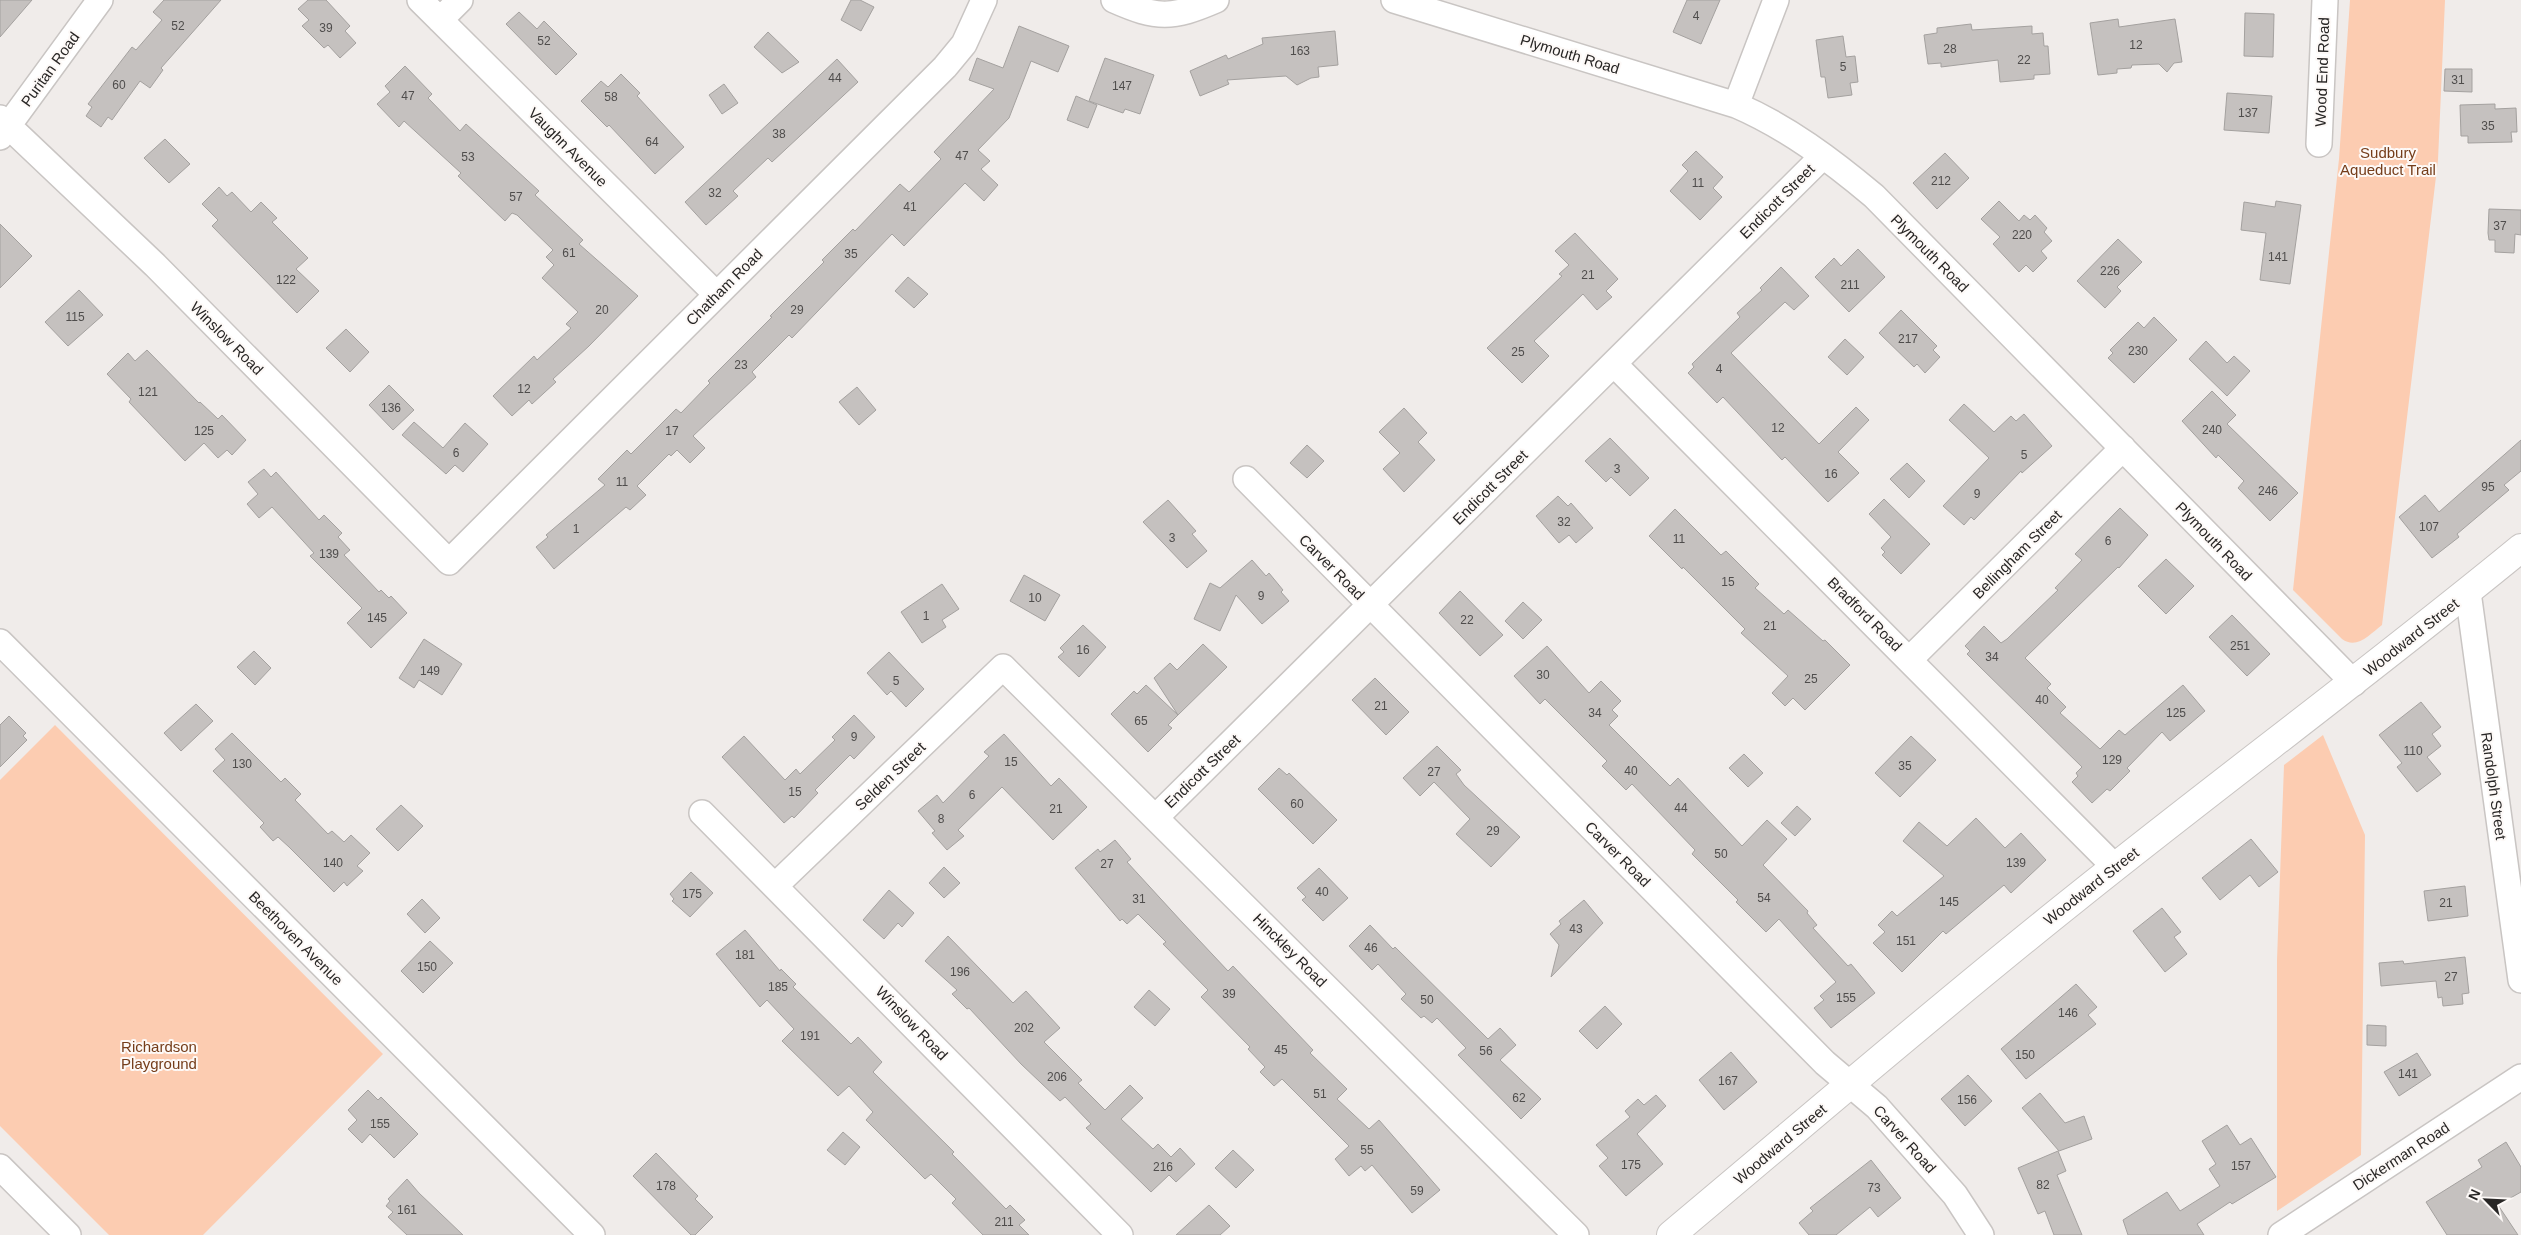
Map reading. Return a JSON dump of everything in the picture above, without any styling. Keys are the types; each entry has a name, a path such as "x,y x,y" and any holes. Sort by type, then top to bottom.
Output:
{"street":[{"name":"Puritan Road","path":"3,127 100,0"},
{"name":"Vaughn Avenue","path":"420,0 716,294"},
{"path":"440,20 460,0"},
{"name":"Chatham Road","path":"449,562 566,448 716,294 945,67 964,44 984,0"},
{"path":"1114,0 1151,14 1185,13 1216,0"},
{"name":"Plymouth Road","path":"1394,0 1736,105 1768,119 1823,156 1874,196 2354,683"},
{"path":"1736,105 1776,0"},
{"name":"Wood End Road","path":"2319,144 2325,0"},
{"name":"Winslow Road","path":"3,127 155,265 449,562"},
{"name":"Endicott Street","path":"1156,816 1371,606 1823,156"},
{"name":"Bradford Road","path":"1614,364 1910,659 2115,867"},
{"name":"Bellingham Street","path":"1910,659 2123,448"},
{"name":"Carver Road","path":"1246,479 1825,1063 1877,1107 1955,1195 1981,1235"},
{"name":"Woodward Street","path":"1682,1231 2009,951 2354,683 2521,548"},
{"name":"Randolph Street","path":"2468,592 2521,980"},
{"name":"Beethoven Avenue","path":"0,642 592,1235"},
{"name":"Hinckley Road","path":"1003,667 1156,816 1576,1235"},
{"name":"Selden Street","path":"776,885 1003,667"},
{"name":"Winslow Road","path":"702,812 1120,1235"},
{"name":"Dickerman Road","path":"2281,1235 2521,1077"},
{"path":"0,1167 68,1235"}],"green space":[{"name":"Sudbury Aqueduct Trail","path":"2350,0 2445,0 2438,160 2382,625 2363,640 2353,643 2342,639 2293,590 2339,159"},
{"name":"Richardson Playground","path":"55,725 383,1054 203,1235 109,1235 0,1126 0,780"},
{"path":"2323,735 2365,835 2361,1155 2277,1211 2277,960 2284,765"}],"building":[{"path":"0,0 32,0 0,37"},
{"path":"164,0 221,0 161,68 163,70 150,88 140,81 112,120 108,117 101,127 86,116 92,107 88,104 132,47 136,50 162,20 153,12"},
{"path":"308,0 326,0 350,26 345,31 356,43 340,58 328,45 324,48 302,26 309,20 298,9"},
{"path":"851,0 860,0 874,7 861,31 841,20"},
{"path":"1687,0 1720,0 1701,44 1673,32"},
{"path":"519,12 537,29 544,21 577,54 556,75 506,24"},
{"path":"2245,13 2274,14 2273,57 2244,56"},
{"path":"2118,19 2119,27 2175,19 2182,62 2174,63 2167,72 2159,64 2132,65 2131,68 2117,69 2117,73 2098,75 2090,23"},
{"path":"1971,24 1972,30 2032,26 2032,34 2043,33 2044,46 2048,46 2050,74 2034,75 2034,79 2000,82 1998,60 1941,67 1941,63 1928,64 1924,35 1937,33 1937,28"},
{"path":"1019,26 1069,46 1058,72 1031,61 1009,118 978,150 990,161 981,169 998,185 984,201 965,183 904,246 892,234 792,338 789,335 752,372 756,377 693,436 705,448 690,463 677,450 671,456 669,454 637,486 646,495 630,510 626,507 554,569 536,547 548,537 546,535 605,485 598,479 627,450 631,454 676,409 681,413 710,383 708,381 824,262 822,260 853,229 855,231 900,184 909,192 941,159 934,152 994,89 969,80 977,58 1003,68"},
{"path":"1335,31 1338,65 1318,67 1319,77 1311,78 1297,85 1286,76 1227,80 1229,84 1200,96 1190,71 1226,55 1228,59 1263,44 1262,38"},
{"path":"768,32 799,62 782,73 754,47"},
{"path":"1843,36 1846,57 1855,56 1858,82 1850,83 1852,95 1828,98 1825,77 1821,77 1816,40"},
{"path":"1105,58 1154,75 1140,114 1125,109 1123,113 1089,101"},
{"path":"837,59 858,82 772,162 768,158 733,191 738,196 706,225 685,202"},
{"path":"405,66 432,94 428,98 460,131 466,124 539,191 535,195 583,240 579,244 638,296 589,346 553,379 556,382 532,404 529,400 512,416 493,396 534,356 537,360 571,328 566,324 578,312 542,278 554,265 546,257 553,250 517,215 512,213 505,221 458,176 461,173 404,121 399,127 377,104 390,92 385,86"},
{"path":"2445,69 2472,69 2472,92 2444,91"},
{"path":"621,74 640,93 637,96 684,147 655,174 609,125 607,127 581,101 601,81 608,87"},
{"path":"724,84 738,103 722,114 709,95"},
{"path":"2227,93 2272,96 2269,133 2224,130"},
{"path":"1076,96 1097,105 1088,128 1067,120"},
{"path":"2495,104 2495,109 2516,108 2517,132 2511,132 2512,142 2468,143 2468,136 2461,136 2460,105"},
{"path":"165,139 190,164 169,183 144,158"},
{"path":"1696,151 1723,177 1713,188 1722,197 1700,220 1670,191 1688,171 1682,165"},
{"path":"1945,153 1969,178 1937,209 1913,183"},
{"path":"219,187 227,196 232,192 251,212 261,202 277,218 272,222 308,258 296,269 319,291 297,313 212,226 218,220 202,204"},
{"path":"1999,201 2019,221 2024,215 2030,220 2035,215 2047,228 2044,232 2052,241 2041,251 2047,258 2033,272 2026,265 2019,272 1993,244 2000,237 1981,219"},
{"path":"2276,201 2301,205 2290,284 2260,280 2266,233 2241,230 2244,202 2275,207"},
{"path":"2489,209 2521,210 2521,235 2515,234 2514,253 2495,252 2495,240 2489,240 2488,233"},
{"path":"0,224 32,256 0,288"},
{"path":"1575,233 1618,279 1606,291 1612,297 1597,310 1583,294 1534,341 1549,356 1522,383 1487,348 1562,276 1559,274 1569,265 1555,251"},
{"path":"2118,239 2142,262 2117,287 2121,291 2105,308 2077,281"},
{"path":"1858,249 1885,277 1849,312 1815,277 1834,258 1841,266"},
{"path":"1781,267 1809,296 1794,310 1785,302 1731,353 1819,444 1856,407 1869,420 1838,452 1859,473 1828,502 1785,457 1782,460 1723,397 1717,403 1688,373 1694,367 1692,364 1740,317 1737,313 1762,290 1760,288"},
{"path":"908,277 928,294 914,308 895,291"},
{"path":"79,290 103,315 68,346 45,322"},
{"path":"1901,310 1937,346 1933,350 1940,357 1925,373 1917,364 1914,367 1879,333"},
{"path":"2154,317 2177,340 2134,383 2108,358 2113,353 2110,350 2138,322 2144,328"},
{"path":"346,329 369,352 350,372 326,348"},
{"path":"1845,339 1864,357 1847,375 1828,357"},
{"path":"2206,341 2227,363 2234,356 2250,371 2227,396 2189,359"},
{"path":"147,350 199,403 218,419 222,415 246,440 232,455 227,450 218,458 204,443 185,461 129,402 131,399 107,374 128,353 135,361"},
{"path":"389,385 414,410 393,430 369,405"},
{"path":"857,387 876,410 859,425 839,402"},
{"path":"2212,391 2236,415 2227,424 2298,493 2270,521 2238,488 2244,481 2218,455 2216,458 2182,421"},
{"path":"1964,404 1994,432 2011,416 2016,421 2024,414 2052,446 2022,473 2021,471 1974,520 1971,517 1964,525 1943,506 1989,458 1949,420"},
{"path":"1404,408 1427,433 1418,442 1435,460 1404,492 1383,469 1400,453 1379,432"},
{"path":"414,422 443,448 465,423 488,444 463,472 455,465 446,474 402,435"},
{"path":"1610,438 1649,478 1630,496 1611,477 1606,482 1585,461"},
{"path":"2521,440 2521,471 2504,485 2509,490 2457,534 2459,537 2432,558 2399,517 2425,495 2439,512"},
{"path":"1307,445 1324,461 1307,478 1290,463"},
{"path":"1907,463 1925,481 1909,498 1890,479"},
{"path":"264,469 271,477 276,472 319,520 324,515 342,533 338,537 350,550 344,555 379,592 381,590 389,598 391,596 407,613 371,648 347,623 362,608 310,556 314,553 272,507 259,518 247,504 258,494 248,482"},
{"path":"1558,496 1568,506 1571,503 1593,528 1576,543 1569,535 1559,543 1536,516"},
{"path":"1884,499 1930,544 1901,574 1882,555 1885,552 1881,548 1891,537 1869,514"},
{"path":"1168,500 1196,531 1192,534 1207,551 1187,568 1143,522"},
{"path":"2120,508 2148,535 2119,568 2025,658 2051,684 2047,688 2066,707 2060,713 2100,749 2119,730 2125,735 2183,685 2205,711 2170,741 2162,732 2127,768 2130,771 2110,791 2107,789 2092,803 2072,782 2078,776 2076,773 2082,767 1967,654 1970,651 1965,646 1984,626 2001,643 2007,639 2058,590 2055,588 2082,560 2075,554"},
{"path":"1675,509 1721,555 1726,551 1759,584 1755,588 1784,614 1788,610 1823,641 1825,640 1850,665 1805,710 1793,698 1785,706 1772,693 1788,676 1741,633 1745,629 1649,536"},
{"path":"2166,559 2194,586 2166,614 2138,586"},
{"path":"1252,560 1266,576 1269,573 1283,590 1281,592 1289,601 1262,624 1236,595 1220,631 1194,619 1210,583 1220,588"},
{"path":"1024,575 1060,595 1045,621 1010,601"},
{"path":"942,584 959,609 942,620 946,627 922,643 901,612"},
{"path":"1460,591 1503,635 1480,656 1439,613"},
{"path":"1523,602 1542,620 1523,639 1505,621"},
{"path":"2232,615 2270,654 2247,676 2209,637"},
{"path":"1083,625 1106,647 1079,677 1058,657 1064,652 1060,648"},
{"path":"424,639 462,664 442,695 419,680 414,688 399,678"},
{"path":"1203,644 1227,667 1178,715 1154,678 1170,663 1177,670"},
{"path":"1547,646 1589,693 1601,681 1621,701 1612,710 1618,716 1609,725 1670,786 1678,778 1742,846 1767,820 1787,839 1763,865 1808,911 1807,913 1817,925 1813,928 1848,966 1851,964 1875,993 1831,1028 1814,1008 1824,1000 1820,996 1836,982 1779,919 1766,932 1736,902 1738,900 1692,854 1695,850 1632,784 1626,790 1602,766 1607,761 1545,699 1540,704 1514,676"},
{"path":"254,651 271,668 255,685 237,667"},
{"path":"889,652 924,689 906,707 891,691 887,695 867,673"},
{"path":"1375,678 1409,712 1386,735 1352,700"},
{"path":"1146,685 1178,715 1168,725 1172,728 1148,752 1111,714 1134,691 1137,694"},
{"path":"2421,702 2441,727 2432,734 2441,746 2427,757 2441,774 2417,792 2397,767 2402,763 2379,735"},
{"path":"196,704 213,721 181,751 164,733"},
{"path":"854,715 875,737 854,759 850,755 815,790 818,793 794,818 792,816 784,823 722,757 744,736 785,780 796,769 800,774 835,740 832,737"},
{"path":"9,716 26,733 23,736 27,740 0,767 0,725"},
{"path":"232,733 281,782 285,778 301,794 295,800 328,834 332,831 344,842 351,835 370,853 357,866 363,871 347,886 344,882 334,892 278,837 273,841 260,827 264,823 213,771 225,760 215,749"},
{"path":"1004,734 1051,786 1059,778 1087,807 1053,840 1002,787 958,830 964,836 947,850 932,833 935,831 918,811 937,795 943,803 989,756 984,752"},
{"path":"1911,736 1936,760 1900,797 1875,773"},
{"path":"1437,746 1461,770 1456,774 1464,785 1520,837 1491,867 1456,834 1470,819 1434,782 1420,796 1403,778"},
{"path":"1744,754 1763,773 1748,787 1729,768"},
{"path":"1279,768 1287,775 1289,773 1337,820 1313,844 1258,789"},
{"path":"401,805 423,826 398,851 376,829"},
{"path":"1797,806 1811,819 1795,836 1781,823"},
{"path":"1976,818 2005,848 2021,833 2046,860 2011,893 2004,885 1946,934 1943,931 1902,972 1873,943 1885,932 1878,925 1892,911 1897,916 1944,876 1903,841 1919,822 1947,846"},
{"path":"2251,839 2278,872 2259,887 2250,875 2220,900 2202,878"},
{"path":"1115,840 1131,859 1127,862 1182,922 1228,971 1233,966 1313,1050 1310,1053 1347,1089 1337,1099 1369,1129 1379,1120 1440,1190 1412,1213 1372,1165 1365,1171 1361,1166 1349,1176 1335,1159 1349,1146 1282,1079 1274,1086 1260,1072 1265,1067 1248,1049 1250,1047 1201,997 1208,990 1163,944 1166,942 1138,914 1127,924 1122,919 1120,921 1075,868 1098,849 1100,852"},
{"path":"944,867 960,883 944,898 929,883"},
{"path":"1319,868 1348,898 1323,921 1302,900 1306,897 1297,888"},
{"path":"691,872 713,893 690,917 672,901 674,899 670,894"},
{"path":"2465,886 2468,916 2428,921 2424,891"},
{"path":"889,890 914,913 902,927 898,923 884,939 863,920"},
{"path":"422,899 440,918 425,933 407,914"},
{"path":"1584,900 1603,923 1551,977 1559,945 1550,934 1561,924 1559,921"},
{"path":"2162,908 2181,932 2174,937 2187,954 2165,972 2133,931"},
{"path":"1370,925 1393,949 1395,947 1488,1039 1500,1028 1516,1045 1500,1060 1541,1099 1521,1119 1458,1055 1466,1048 1437,1018 1432,1023 1424,1016 1421,1018 1401,999 1406,994 1378,964 1372,970 1349,946"},
{"path":"745,930 780,971 781,969 796,984 793,987 851,1044 858,1037 882,1062 873,1072 954,1152 952,1154 1006,1209 1010,1205 1025,1220 1019,1225 1029,1235 983,1235 952,1203 956,1199 931,1174 925,1179 866,1120 873,1112 849,1086 838,1096 782,1041 794,1029 767,1000 760,1007 716,954"},
{"path":"948,936 1013,1003 1026,991 1060,1028 1044,1042 1082,1080 1078,1083 1105,1110 1130,1085 1143,1098 1121,1119 1153,1149 1158,1144 1171,1157 1180,1148 1195,1164 1176,1182 1169,1175 1151,1192 1086,1128 1091,1124 1065,1097 1060,1101 1021,1064 969,1008 967,1009 952,994 957,990 925,961"},
{"path":"430,941 453,963 423,993 401,971"},
{"path":"2465,957 2469,993 2462,994 2463,1004 2443,1006 2442,997 2438,998 2436,981 2381,986 2379,963 2403,961 2404,964"},
{"path":"2076,984 2097,1007 2088,1015 2096,1024 2026,1079 2001,1049"},
{"path":"1149,990 1170,1009 1155,1026 1134,1007"},
{"path":"1605,1006 1622,1024 1597,1049 1579,1031"},
{"path":"2367,1025 2386,1026 2386,1046 2367,1045"},
{"path":"1731,1052 1757,1082 1724,1110 1699,1080"},
{"path":"2417,1053 2431,1075 2399,1096 2384,1072"},
{"path":"1968,1075 1992,1101 1965,1126 1941,1099"},
{"path":"368,1090 378,1100 381,1097 418,1134 394,1158 370,1134 362,1143 348,1129 357,1120 348,1110"},
{"path":"2040,1093 2065,1123 2084,1116 2092,1139 2059,1151 2022,1108"},
{"path":"1656,1095 1666,1106 1637,1134 1663,1164 1626,1196 1599,1166 1608,1158 1596,1145 1630,1117 1625,1111 1638,1099 1644,1105"},
{"path":"2227,1125 2240,1145 2251,1138 2276,1177 2232,1204 2230,1202 2197,1224 2204,1235 2128,1235 2123,1220 2167,1192 2180,1211 2220,1186 2209,1169 2216,1164 2202,1141"},
{"path":"843,1132 860,1147 845,1165 827,1150"},
{"path":"2506,1142 2521,1167 2521,1192 2498,1205 2518,1235 2447,1235 2426,1202 2482,1167 2478,1160"},
{"path":"1233,1150 1254,1170 1236,1188 1215,1168"},
{"path":"2058,1151 2066,1171 2057,1175 2082,1235 2054,1235 2045,1211 2038,1214 2018,1168"},
{"path":"656,1153 698,1196 695,1199 713,1217 695,1235 691,1235 633,1176"},
{"path":"1871,1160 1901,1198 1878,1217 1870,1207 1836,1235 1809,1235 1799,1223 1813,1211 1810,1208"},
{"path":"407,1179 463,1235 407,1235 388,1217 393,1212 386,1206 390,1201 388,1199"},
{"path":"1209,1205 1230,1226 1220,1235 1176,1235"}]}
